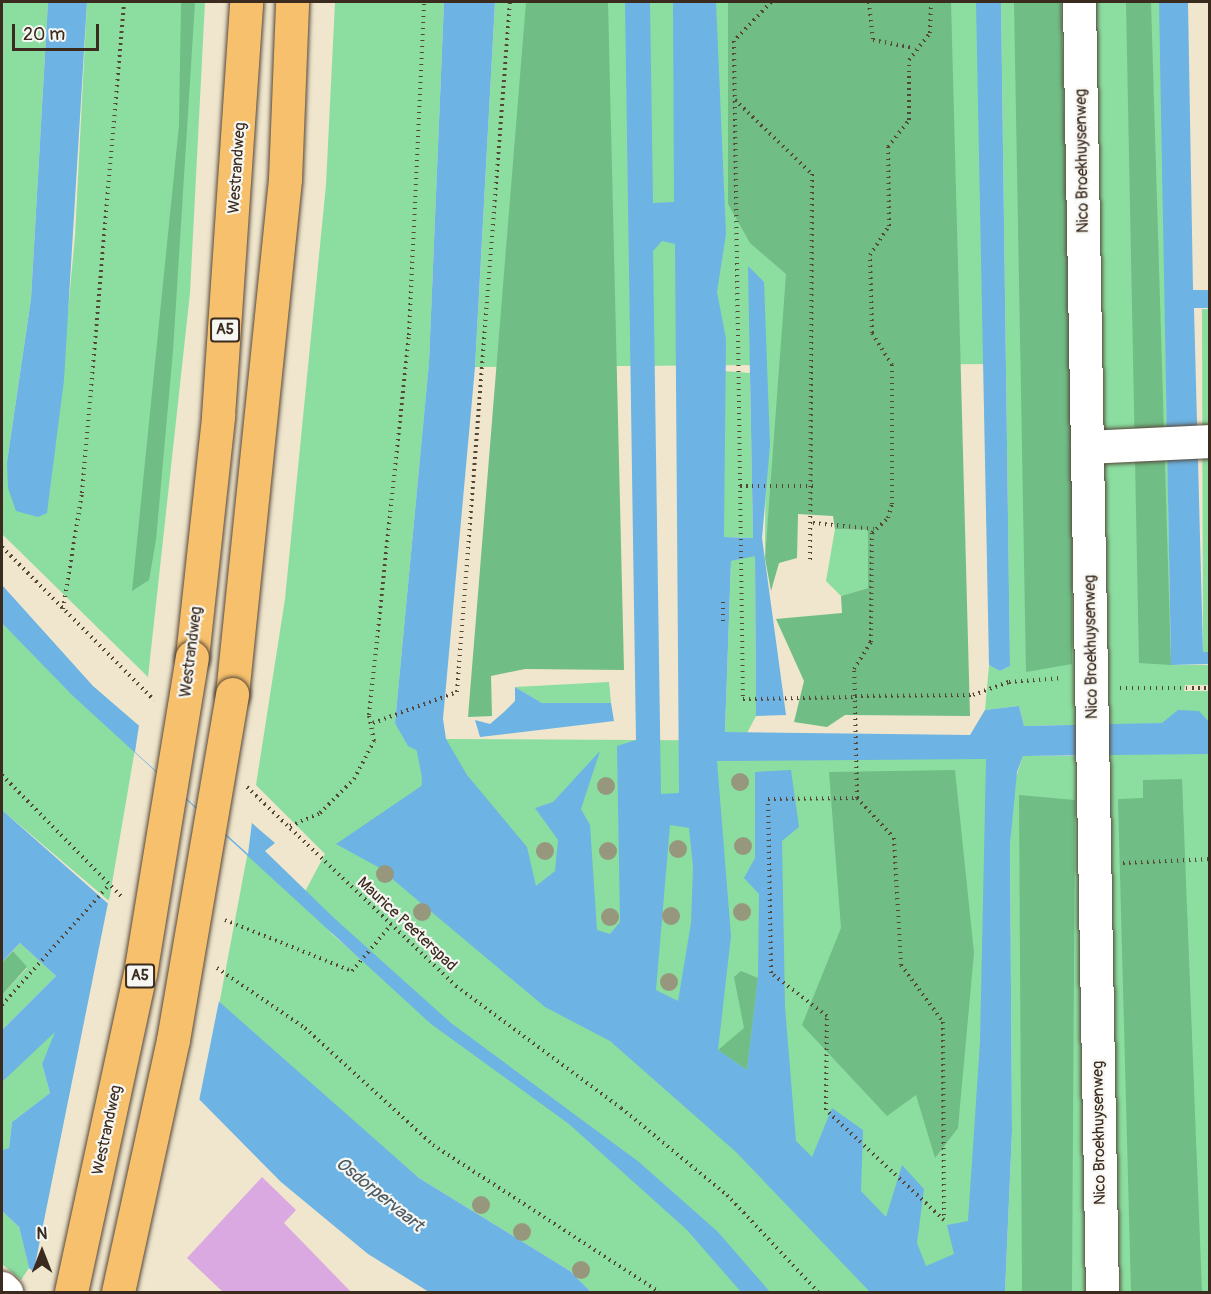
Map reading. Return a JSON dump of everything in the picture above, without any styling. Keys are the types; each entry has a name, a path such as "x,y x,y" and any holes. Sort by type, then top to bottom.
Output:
{"highway":[{"name":"Westrandweg","path":"70,1293 140,974 192,657 219,404 246,2"},
{"path":"118,1293 173,1040 232,694 285,179 292,2"}],"street":[{"name":"Nico Broekhuysenweg","path":"1079,2 1102,1293"},
{"path":"1087,447 1208,441"},
{"path":"2,1288 6,1293"}],"path":[{"path":"63,610 82,493 124,2"},
{"path":"290,826 320,813 354,779 374,741 373,723 369,715 409,335 424,2"},
{"path":"373,723 457,692 510,2"},
{"path":"771,2 734,40 736,258 742,486 741,563 747,699 973,695 1009,682 1053,678"},
{"path":"869,2 873,40 914,48"},
{"path":"857,798 768,799 771,973 827,1016 826,1110 944,1220 943,1022 901,965 897,849 857,798 854,669 871,642 874,529 891,510 892,371 872,333 870,255 890,219 887,152 909,120 914,48 930,33 932,2"},
{"path":"734,100 812,174 813,523 810,560"},
{"path":"742,486 813,486"},
{"path":"813,523 874,529"},
{"path":"2,548 159,704"},
{"path":"723,602 723,626"},
{"path":"1092,692 1104,687 1209,688"},
{"path":"2,775 108,886 126,899"},
{"name":"Maurice Peeterspad","path":"237,777 456,986 621,1108 727,1195 818,1293"},
{"path":"1095,865 1209,859"},
{"path":"2,1005 32,968 108,886"},
{"path":"214,918 235,921 352,971 377,946 391,925"},
{"path":"209,961 305,1028 434,1145 659,1293"}],"green space":[{"path":"2,2 48,2 31,299 7,462 59,408 75,236 87,2 205,2 190,293 148,677 2,534"},
{"path":"181,2 195,2 173,351 156,540 149,580 132,591 179,125"},
{"path":"335,2 444,2 429,364 395,723 446,739 1007,742 992,1292 591,1292 570,1271 419,1178 219,1005 248,851 301,899 325,854 256,785 285,599 326,185","holes":["308,907 460,1045 333,935"]},
{"path":"495,2 991,2 998,364 782,365 765,558 766,365 475,367"},
{"path":"526,2 608,2 624,670 525,669 491,676 492,716 468,717"},
{"path":"728,2 951,2 970,716 845,715 827,727 794,722 804,681 776,619 842,613 841,596 868,588 868,530 835,529 833,516 798,514 797,558 779,563 771,591 765,558 786,274 750,243 728,204"},
{"path":"1001,2 1069,2 1080,725 1024,726 1019,706 985,710 989,665 1000,671 1010,666"},
{"path":"1014,2 1061,2 1072,416 1072,664 1026,672"},
{"path":"1091,2 1160,2 1171,665 1209,665 1209,685 1185,685 1184,691 1209,691 1209,722 1105,725"},
{"path":"1126,2 1151,2 1171,665 1139,663"},
{"path":"1202,309 1210,309 1209,652 1203,652"},
{"path":"723,371 750,373 753,538 724,537"},
{"path":"835,529 868,530 868,588 841,596 826,581"},
{"path":"755,555 756,716 747,733 725,732 731,561"},
{"path":"2,623 135,749 109,901 2,810"},
{"path":"609,682 611,703 542,703 515,687"},
{"path":"1209,742 1209,1292 1112,1292 1106,743"},
{"path":"1023,756 1078,756 1088,1292 1005,1292 1012,1131 1010,845 1015,780"},
{"path":"955,770 974,953 958,1128 935,1158 916,1095 887,1116 802,1025 841,928 829,772"},
{"path":"1182,779 1202,1292 1131,1292 1118,799 1143,798 1143,780"},
{"path":"1019,795 1075,800 1072,1292 1022,1292"},
{"path":"20,943 56,976 2,1030 2,995 27,968 13,951"},
{"path":"13,951 27,967 2,995 2,962"},
{"path":"741,971 758,978 747,1070 718,1050 744,1028 734,977"},
{"path":"50,1032 56,1032 42,1064 50,1093 12,1122 9,1148 2,1150 2,1082"},
{"path":"2,1211 19,1227 29,1268 21,1280 2,1264"}],"water":[{"path":"48,2 87,2 64,380 47,513 38,517 16,511 8,488 7,462 31,299"},
{"path":"444,2 495,2 475,367 443,719 446,739 467,775 527,847 536,886 555,871 558,840 535,808 553,802 600,751 581,809 590,825 597,930 610,934 620,922 617,746 636,740 625,2 650,2 653,203 674,202 673,2 716,2 726,234 717,292 726,339 724,537 753,538 748,266 764,282 770,445 762,538 786,715 756,716 755,556 731,561 725,732 970,735 985,710 1019,706 1024,726 1162,723 1178,710 1199,711 1209,722 1209,754 1023,756 1017,772 1010,845 1012,1131 1005,1292 870,1292 736,1152 610,1041 545,1007 378,867 336,844 442,772 442,763 408,746 395,723 429,363","holes":["662,241 675,244 679,793 661,794 653,251","986,759 980,1042 968,1221 947,1225 954,1254 926,1266 917,1243 924,1189 902,1165 886,1217 861,1191 863,1130 832,1108 812,1157 796,1141 785,1007 782,841 799,827 791,770 755,772 755,858 744,878 759,894 758,978 747,1070 718,1050 731,936 717,761","670,825 689,828 693,867 691,923 678,1001 656,990"]},
{"path":"976,2 1001,2 1010,666 1000,671 989,665"},
{"path":"1159,2 1188,2 1193,290 1210,290 1209,308 1194,308 1203,652 1209,652 1209,664 1171,665"},
{"path":"2,585 93,686 275,843 265,851 334,918 451,1023 639,1162 718,1232 770,1292 741,1292 687,1230 569,1124 431,1024 72,695 2,623"},
{"path":"515,687 542,703 611,703 614,721 480,737 475,720 490,724 515,701"},
{"name":"Osdorpervaart","path":"2,810 419,1178 570,1271 591,1292 429,1292 368,1254 281,1182 192,1092 58,1292 29,1268 19,1227 2,1211 2,1150 9,1148 12,1122 50,1093 42,1064 55,1032 2,1082 2,1030 56,976 20,943 2,962"}],"pier":[{"path":"139,725 252,822 248,854 135,752"},
{"path":"109,898 219,1001 199,1101 193,1096 186,1122 152,1292 54,1292 33,1275"}],"building":[{"path":"262,1177 296,1210 284,1223 352,1293 224,1293 187,1258"}],"waterway":[{"path":"426,720 437,776 435,815"}]}
